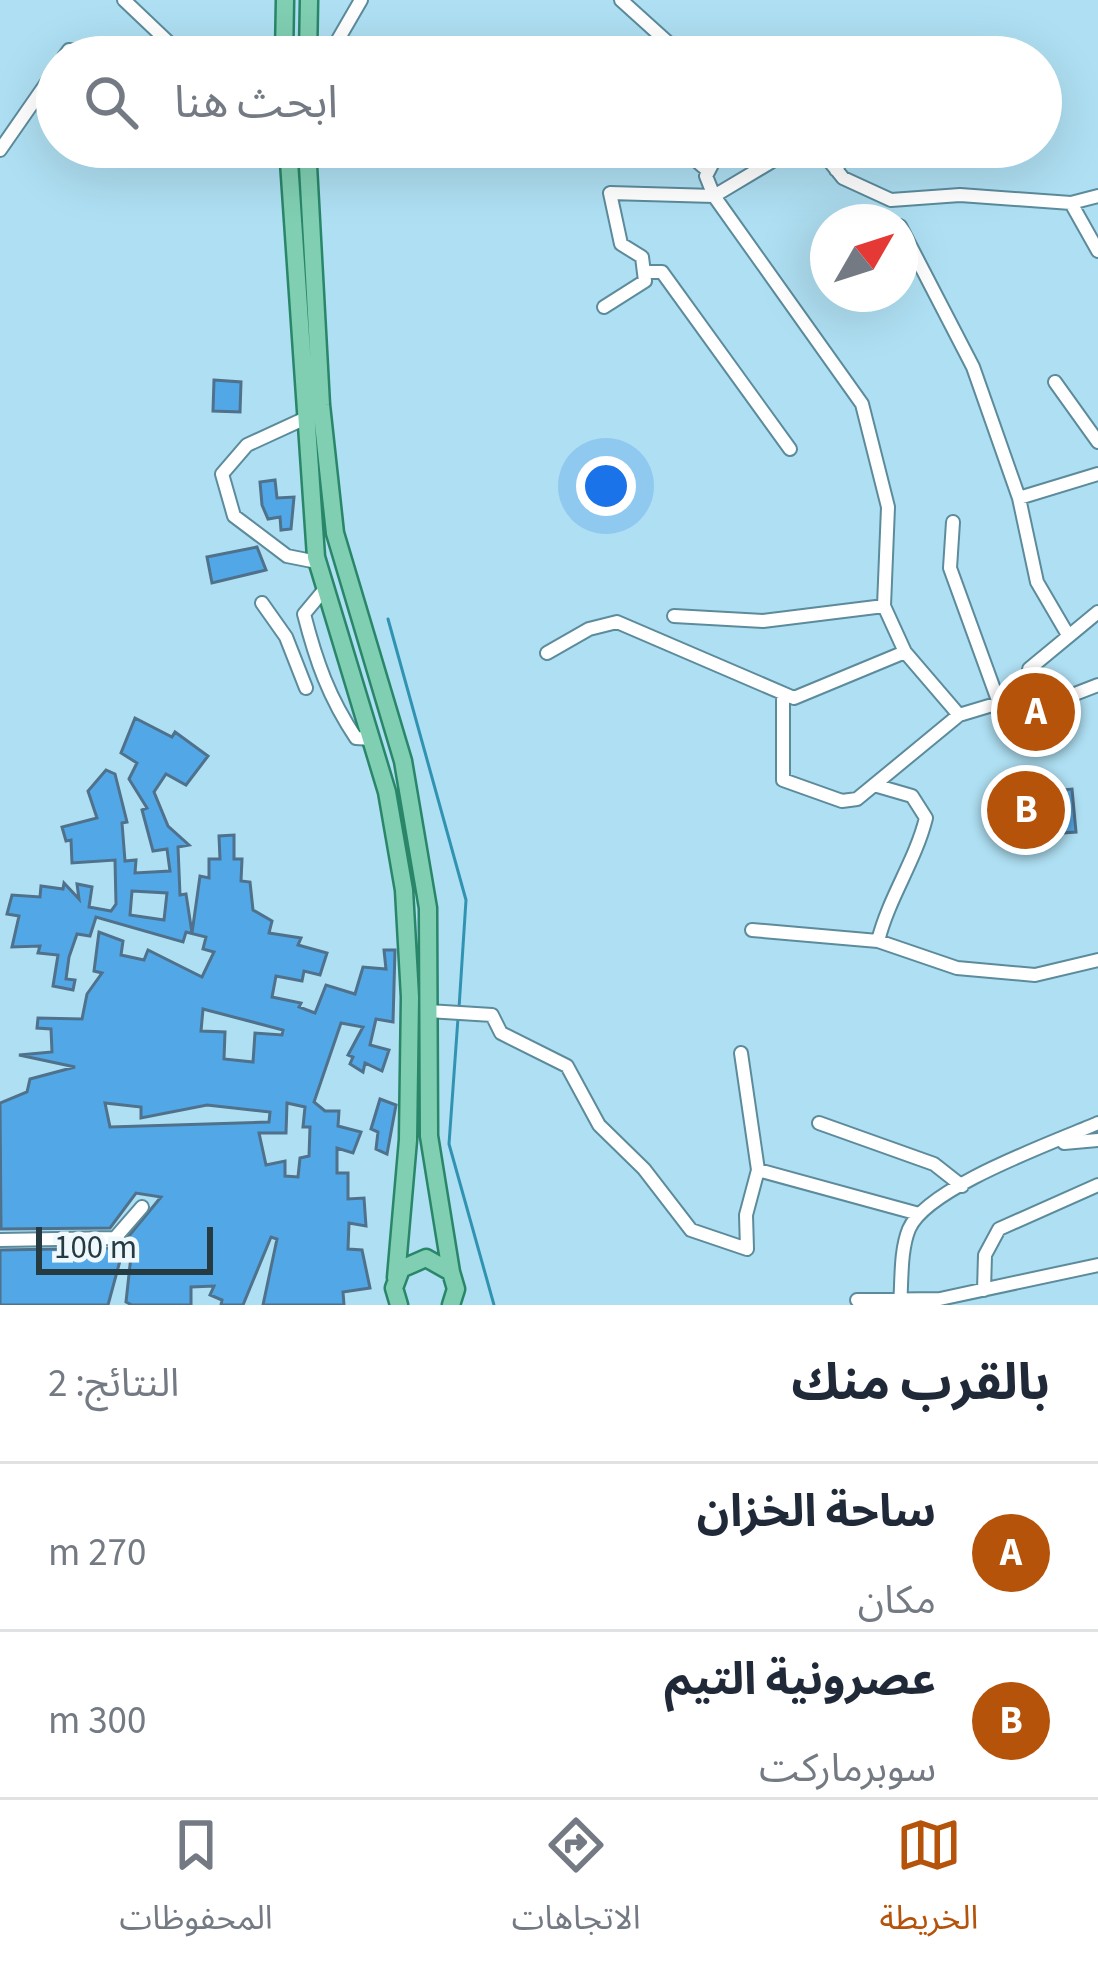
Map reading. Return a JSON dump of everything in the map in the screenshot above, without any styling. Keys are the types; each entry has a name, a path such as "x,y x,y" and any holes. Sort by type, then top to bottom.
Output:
{"main road":[{"path":"284,36 285,0"},
{"path":"308,36 309,0"},
{"path":"290,168 317,562 372,739 400,858 410,997 408,1140 394,1294"},
{"path":"309,168 321,405 335,532 403,761 428,908 429,1136 455,1293"},
{"path":"394,1294 417,1259 436,1260 455,1293"}],"street":[{"path":"124,0 162,36"},
{"path":"340,36 361,0"},
{"path":"621,0 661,36"},
{"path":"0,150 36,98"},
{"path":"705,168 714,196 862,404 888,507 884,606 905,652 959,715"},
{"path":"604,307 645,281 643,257 621,244 610,193 714,196 761,168"},
{"path":"836,170 891,200 960,195 1071,203 1098,196"},
{"path":"891,200 892,204"},
{"path":"1071,203 1098,251"},
{"path":"918,261 973,368 1019,498 1037,582 1068,635"},
{"path":"644,272 662,272 790,449"},
{"path":"1055,382 1098,442"},
{"path":"308,416 247,445 222,474 234,516 287,556 317,562"},
{"path":"1019,498 1098,474"},
{"path":"953,522 950,568 998,703"},
{"path":"324,590 304,614 323,681 356,738 372,739"},
{"path":"262,603 286,637 299,691 323,681"},
{"path":"674,616 763,621 884,606"},
{"path":"1098,612 1029,669 1031,685 1049,704 1098,686"},
{"path":"547,653 589,629 617,622 640,627 794,698 905,652"},
{"path":"783,695 783,780 842,801 857,799 959,715 1018,697 1031,685"},
{"path":"874,785 911,796 926,818 917,854 887,904 878,941"},
{"path":"752,930 878,941 957,968 1035,975 1098,960"},
{"path":"428,1012 492,1015 502,1033 566,1066 599,1124 644,1169 691,1231 747,1249 746,1215 758,1171 741,1052"},
{"path":"819,1123 934,1164 962,1186"},
{"path":"900,1302 904,1251 920,1214 962,1186 1098,1123"},
{"path":"1051,1144 1098,1140"},
{"path":"758,1171 920,1214"},
{"path":"984,1290 985,1255 999,1229 1098,1185"},
{"path":"0,1240 115,1238 142,1207"},
{"path":"857,1300 900,1302 984,1290 1098,1265"}],"building":[{"path":"214,380 241,382 240,412 213,411"},
{"path":"275,480 277,498 294,497 291,529 281,530 280,517 268,519 262,505 260,482"},
{"path":"257,547 266,570 212,583 207,557"},
{"path":"135,718 172,737 175,732 208,756 186,785 166,774 154,792 168,826 189,845 178,847 180,895 186,894 192,933 200,876 209,878 209,859 220,859 219,836 234,835 234,859 242,859 241,881 250,882 253,910 272,921 269,933 301,938 298,945 327,953 320,975 304,971 302,981 276,976 272,997 301,1003 299,1007 315,1013 326,985 355,994 363,967 386,969 384,950 395,950 393,1022 376,1019 370,1045 389,1050 382,1071 365,1063 363,1072 350,1064 353,1057 348,1055 363,1027 341,1023 314,1102 325,1111 339,1111 338,1126 361,1132 353,1153 337,1148 337,1173 348,1173 348,1199 364,1198 366,1226 349,1223 348,1249 362,1250 370,1288 343,1292 344,1305 263,1305 277,1239 271,1237 243,1305 221,1305 222,1300 210,1295 214,1286 191,1287 191,1305 132,1305 126,1302 132,1247 124,1246 108,1305 0,1305 0,1250 119,1248 161,1197 136,1193 110,1228 1,1229 0,1103 27,1092 30,1079 75,1067 19,1055 52,1052 51,1029 37,1028 38,1018 82,1019 87,994 102,973 94,971 99,932 123,941 121,955 144,960 148,950 202,977 214,952 203,949 206,937 186,932 183,942 96,917 90,936 77,934 69,957 66,979 75,980 73,990 53,986 58,955 38,953 40,946 12,947 19,916 7,914 12,895 40,897 41,886 63,889 64,883 79,899 77,884 92,887 89,907 111,911 116,904 115,860 72,863 71,840 66,841 62,827 97,818 88,791 106,770 115,774 127,822 122,823 125,861 136,860 135,873 170,871 167,849 153,851 142,810 147,808 129,779 137,763 121,753","holes":["132,891 167,893 164,920 130,915","203,1009 283,1030 282,1035 255,1033 253,1062 224,1059 225,1032 201,1031","105,1103 141,1107 141,1118 207,1105 270,1112 269,1122 110,1127","287,1103 305,1107 303,1127 310,1127 309,1156 300,1158 298,1177 285,1176 285,1161 266,1165 259,1133 286,1133"]},
{"path":"1072,789 1076,832 1018,836 1015,794"},
{"path":"380,1099 396,1105 387,1154 376,1149 378,1132 371,1129"}],"waterway":[{"path":"388,619 466,900 459,1008"},
{"path":"458,1018 449,1144 494,1305"}],"place":[{"name":"ساحة الخزان","path":"1036,712"},
{"name":"عصرونية التيم","path":"1026,810"}]}
